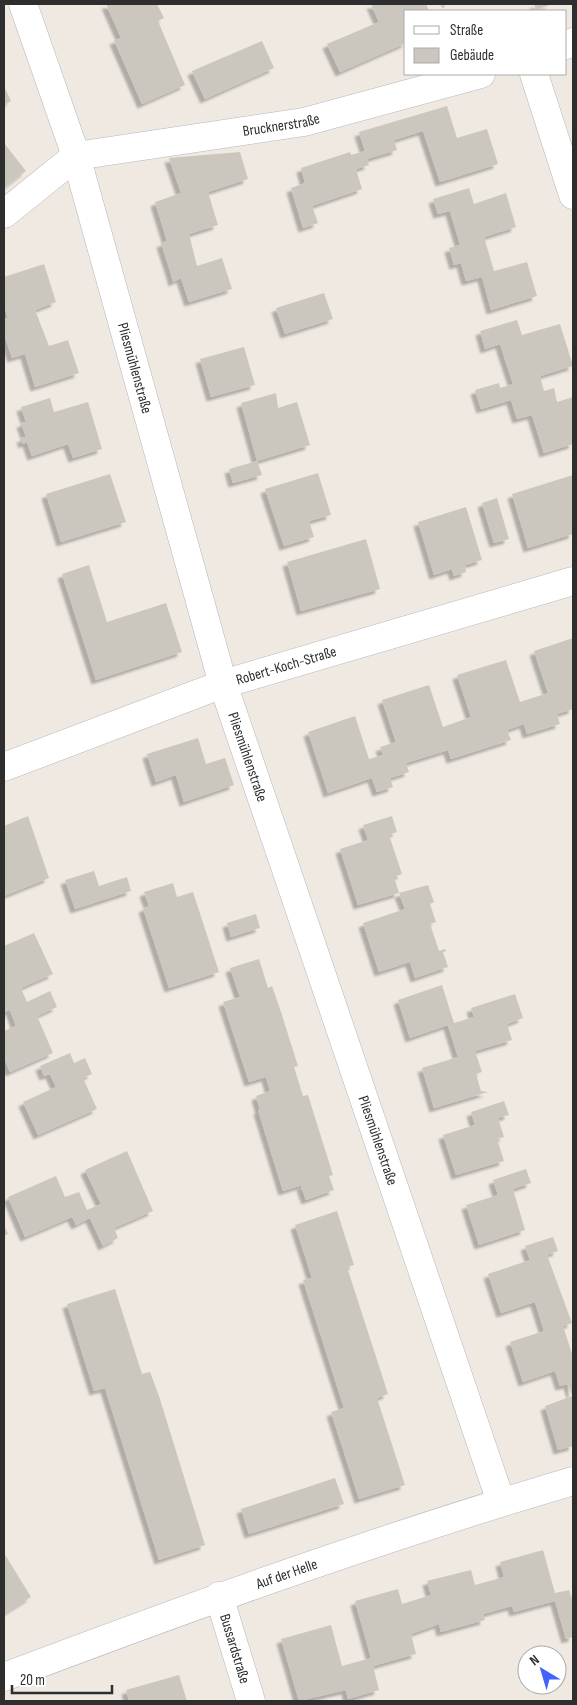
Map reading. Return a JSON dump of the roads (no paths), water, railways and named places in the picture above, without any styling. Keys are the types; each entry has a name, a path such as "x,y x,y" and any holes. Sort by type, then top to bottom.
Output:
{"street":[{"name":"Pliesmühlenstraße","path":"23,4 76,156 223,684 501,1502"},
{"name":"Brucknerstraße","path":"76,156 304,122 477,75"},
{"path":"534,75 573,196"},
{"path":"4,214 76,156"},
{"name":"Robert-Koch-Straße","path":"4,767 223,684 573,581"},
{"name":"Auf der Helle","path":"4,1677 220,1596 501,1502 573,1481"},
{"name":"Bussardstraße","path":"220,1596 251,1701"}]}
